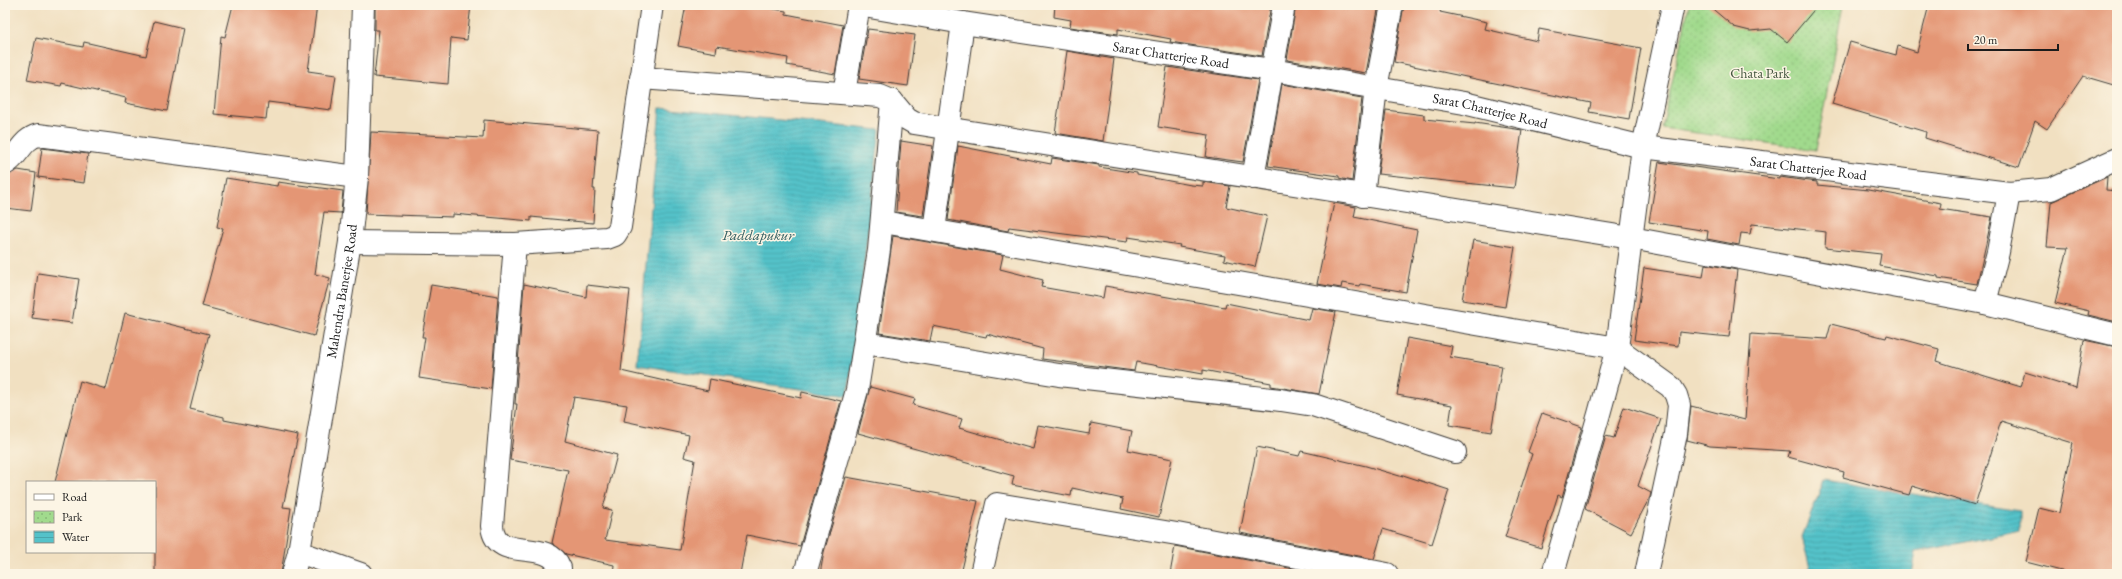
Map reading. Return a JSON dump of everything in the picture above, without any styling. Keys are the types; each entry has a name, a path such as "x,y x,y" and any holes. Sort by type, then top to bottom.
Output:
{"street":[{"name":"Mahendra Banerjee Road","path":"293,574 299,552 350,242 358,177 363,5"},
{"path":"350,242 515,244 607,238 615,235 620,227 652,5"},
{"path":"844,93 859,5"},
{"name":"Sarat Chatterjee Road","path":"859,5 963,23 1272,70 1464,103 1643,147 2009,193 2051,189 2117,159"},
{"path":"1253,178 1284,5"},
{"path":"1363,196 1376,88 1392,5"},
{"path":"1553,574 1600,414 1616,348 1643,147 1673,5"},
{"path":"934,230 947,128 963,23"},
{"path":"641,78 880,96 892,102 907,119 914,123 1631,238 1985,303 2117,335"},
{"path":"805,574 857,390 883,222 892,102"},
{"path":"5,164 13,159 29,138 38,135 358,177"},
{"path":"1985,303 1998,252 2009,193"},
{"path":"883,222 1616,348 1671,387 1676,395 1679,405 1676,434 1646,574"},
{"path":"515,244 492,518 493,534 499,543 510,548 548,553 554,556 560,568 559,574"},
{"path":"865,342 1059,375 1281,400 1313,405 1455,452"},
{"path":"981,574 997,504 1177,534 1356,571 1387,574"},
{"path":"299,552 361,574"}],"green space":[{"name":"Chata Park","path":"1689,5 1843,5 1816,150 1662,128"}],"water":[{"name":"Paddapukur","path":"660,108 880,130 848,396 637,365"},
{"path":"1824,480 2020,511 2020,531 1916,552 1912,574 1803,574 1810,568 1802,537"}],"building":[{"path":"233,5 317,5 308,71 336,75 331,110 268,102 266,119 214,114 221,36 225,37"},
{"path":"375,5 471,5 467,40 451,38 448,84 374,77 379,30 375,30"},
{"path":"686,5 750,5 786,11 786,14 843,25 835,74 787,65 788,58 717,46 716,53 678,46"},
{"path":"1055,5 1271,5 1262,56 1170,42 1171,39 1118,29 1118,34 1070,27 1071,20 1054,17"},
{"path":"1296,5 1379,5 1366,73 1287,60"},
{"path":"1404,5 1442,5 1440,12 1487,22 1485,29 1537,41 1539,29 1641,48 1629,119 1589,112 1591,103 1394,62"},
{"path":"1708,5 1818,5 1787,42 1771,29 1750,31 1734,27"},
{"path":"1929,5 2117,5 2117,86 2083,76 2047,129 2035,121 2019,167 1925,138 1926,132 1832,104 1850,42 1896,55 1898,46 1917,52"},
{"path":"154,21 183,28 167,111 125,103 126,98 62,83 61,86 27,80 36,38 83,47 84,42 146,56"},
{"path":"868,29 915,35 908,86 859,79"},
{"path":"1067,51 1114,59 1103,141 1055,133"},
{"path":"1167,67 1258,80 1243,162 1206,157 1209,135 1158,127"},
{"path":"1282,84 1362,98 1352,181 1339,178 1339,176 1268,166"},
{"path":"1386,110 1424,115 1424,119 1475,123 1522,130 1514,188 1378,174"},
{"path":"484,120 598,130 593,189 595,189 593,223 531,217 531,221 453,214 453,217 366,214 371,132 483,138"},
{"path":"901,141 933,146 923,216 896,212"},
{"path":"958,146 1051,164 1052,158 1099,165 1099,167 1137,173 1137,175 1191,185 1203,186 1203,182 1230,186 1226,207 1267,216 1255,267 1224,260 1225,255 1179,247 1180,245 1128,237 1127,242 1009,227 1008,231 948,220"},
{"path":"42,148 88,154 84,183 38,177"},
{"path":"1659,162 1779,179 1779,177 1817,182 1817,185 1869,190 1941,203 1940,209 1992,217 1977,284 1879,266 1881,254 1825,248 1826,232 1752,224 1750,234 1741,233 1739,245 1707,239 1708,231 1649,222"},
{"path":"18,170 36,173 31,211 5,208 5,176"},
{"path":"2107,177 2106,190 2117,191 2117,322 2088,315 2089,311 2055,303 2068,248 2047,247 2051,202"},
{"path":"226,178 277,186 278,182 343,191 341,213 324,212 315,274 330,278 314,336 202,306 223,228 217,227"},
{"path":"1334,203 1356,207 1354,217 1417,230 1406,292 1360,284 1359,286 1342,283 1341,288 1317,284"},
{"path":"893,236 1003,255 1000,269 1043,280 1041,287 1103,298 1105,286 1225,307 1226,303 1309,320 1312,308 1336,312 1319,394 1271,386 1271,383 1203,370 1203,374 1136,362 1134,371 1042,359 1043,349 987,334 986,337 933,326 930,341 879,333"},
{"path":"1473,240 1515,247 1505,307 1462,300"},
{"path":"1705,264 1737,270 1729,337 1679,332 1678,346 1634,340 1644,268 1703,277"},
{"path":"38,273 79,279 72,323 32,318"},
{"path":"524,284 586,297 587,285 630,290 621,371 708,391 710,379 801,398 802,392 841,401 800,546 747,535 740,574 613,574 614,565 566,554 552,543 568,470 510,460 517,404 515,404","holes":["574,397 627,405 624,421 689,435 684,457 695,460 680,550 605,540 612,510 603,508 617,455 565,441"]},
{"path":"431,285 498,296 491,389 419,378 425,337 422,337"},
{"path":"125,313 209,334 190,409 224,417 224,420 298,435 283,507 291,508 281,574 155,574 156,481 55,481 80,381 106,389"},
{"path":"1831,324 1886,338 1887,335 1939,349 1936,361 2021,387 2025,372 2076,388 2084,340 2117,347 2117,574 2073,574 2026,562 2039,508 2059,513 2073,443 2001,421 1975,505 1912,486 1909,495 1843,477 1844,472 1788,457 1790,451 1710,446 1687,440 1691,406 1745,420 1751,334 1827,339"},
{"path":"1407,338 1452,346 1450,357 1502,366 1491,432 1449,425 1452,405 1397,395"},
{"path":"870,387 915,399 913,405 962,419 959,428 1033,449 1038,425 1089,434 1091,423 1132,431 1128,450 1172,459 1159,517 1121,509 1123,499 1072,488 1071,496 1012,485 1014,476 858,433"},
{"path":"1624,407 1661,419 1638,486 1651,493 1650,497 1631,533 1585,509 1606,436 1614,438"},
{"path":"1542,413 1582,427 1562,497 1558,495 1541,548 1505,537 1532,454 1528,452"},
{"path":"1257,447 1299,456 1301,451 1366,466 1403,477 1403,475 1449,490 1432,544 1383,529 1374,559 1240,533"},
{"path":"846,477 978,501 961,574 820,574 824,552"},
{"path":"1175,546 1320,574 1170,574"}]}
